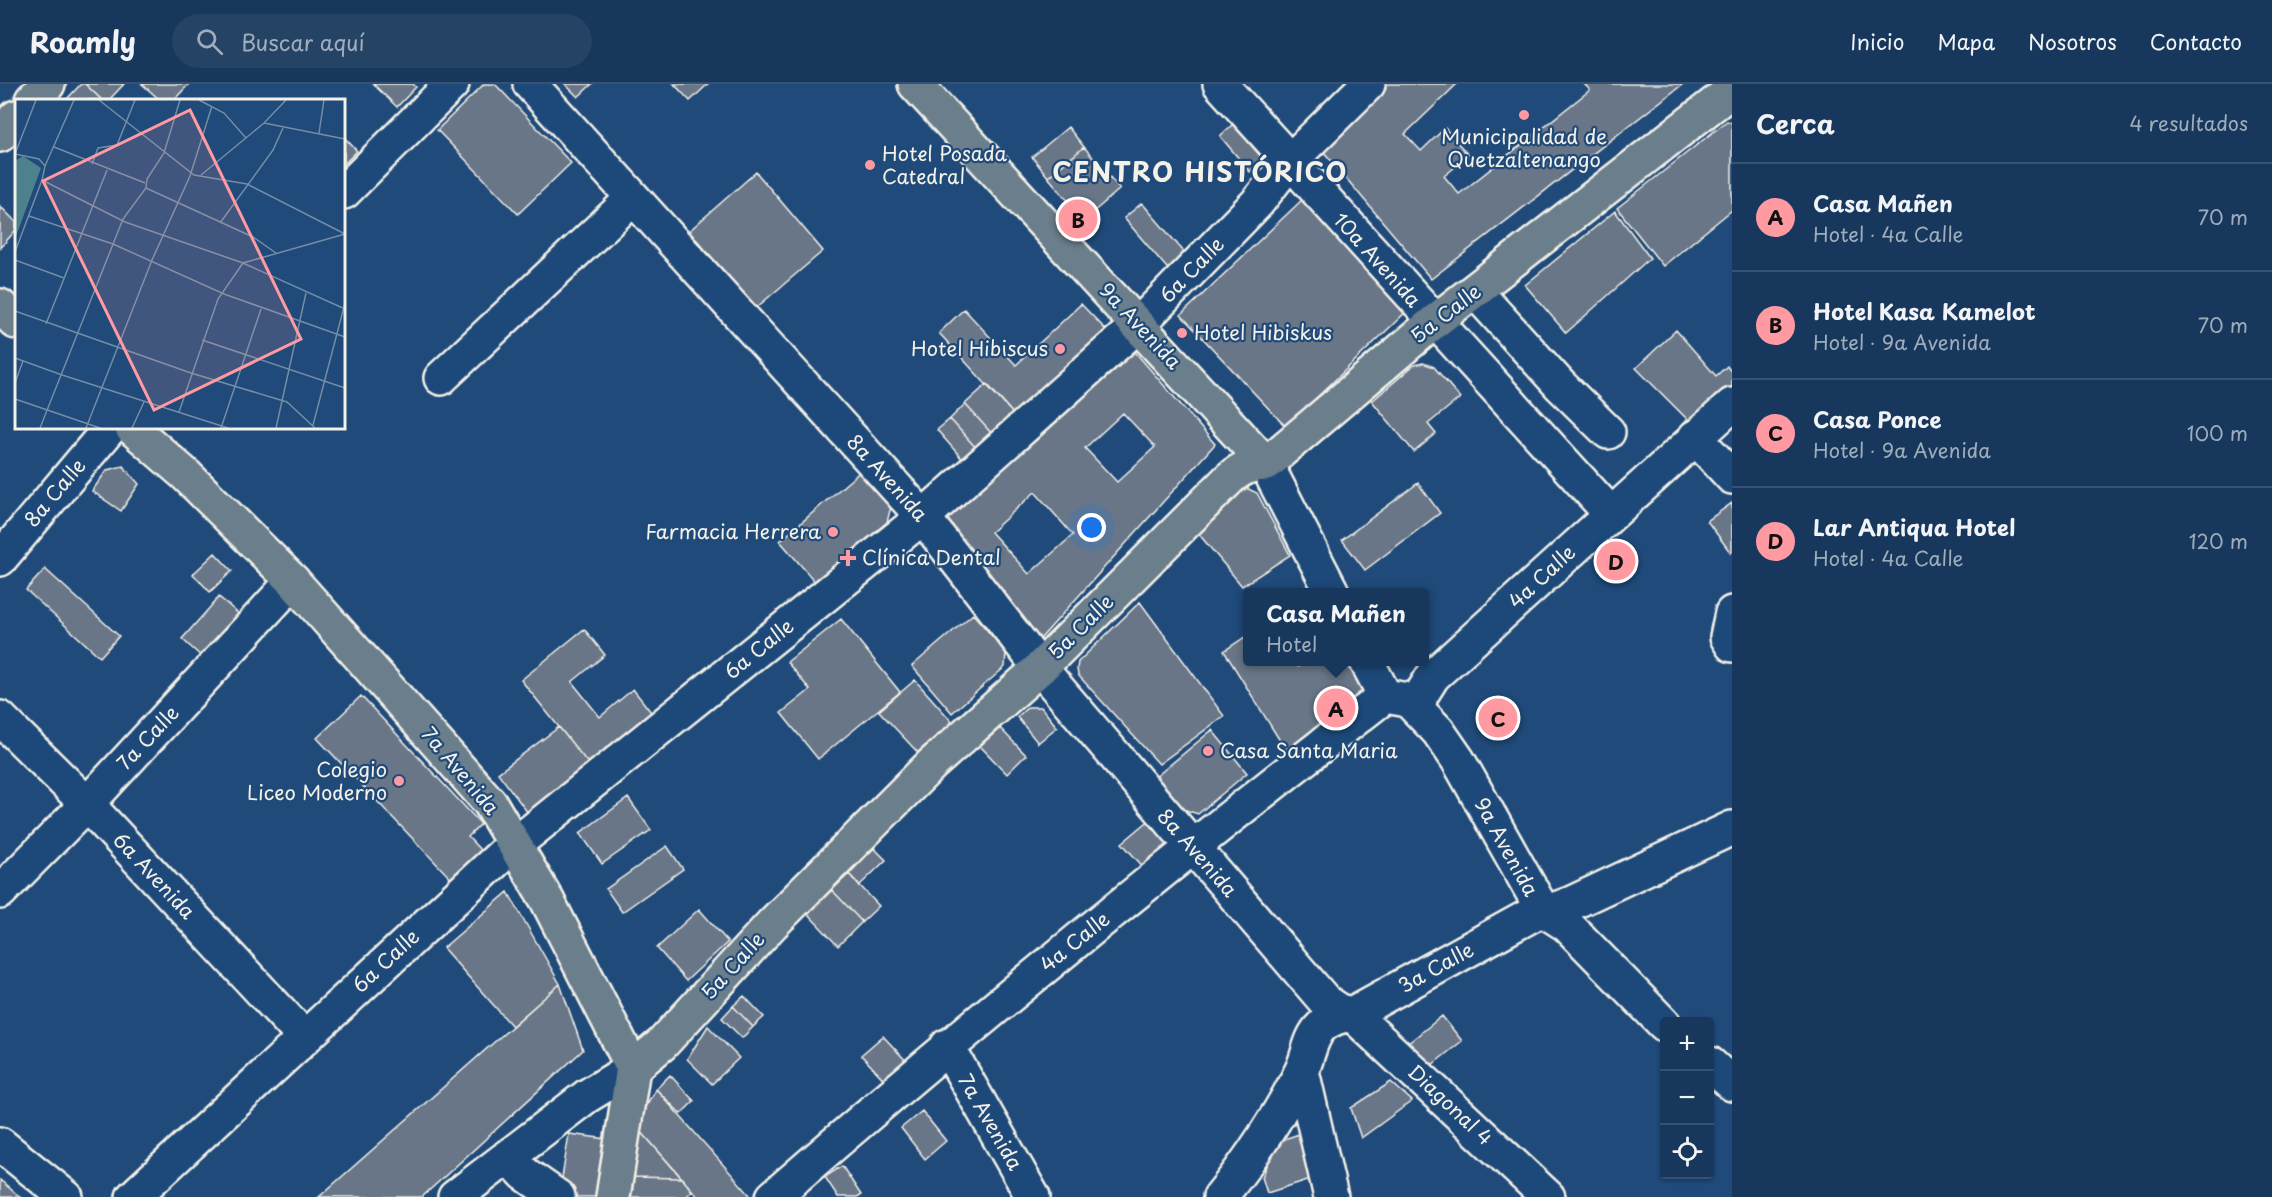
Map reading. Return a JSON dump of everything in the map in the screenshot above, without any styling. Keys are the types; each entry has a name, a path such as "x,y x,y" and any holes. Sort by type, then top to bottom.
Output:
{"main road":[{"path":"33,99 48,84"},
{"name":"9a Avenida","path":"915,84 1266,464"},
{"name":"5a Calle","path":"633,1068 662,1044 772,924 932,764 1040,668 1241,468 1254,464 1266,464 1434,322 1732,90"},
{"path":"0,135 15,118"},
{"path":"0,306 15,320"},
{"name":"7a Avenida","path":"133,429 186,475 293,581 490,803 547,900 633,1068"},
{"path":"613,1197 633,1068"}],"street":[{"path":"345,191 452,84"},
{"name":"8a Avenida","path":"530,84 923,517 1040,668 1325,1001 1340,1011 1352,1014"},
{"name":"10a Avenida","path":"1220,84 1610,513"},
{"name":"6a Calle","path":"133,1197 515,845 923,517 1139,324 1257,203 1289,162 1368,84"},
{"path":"441,378 633,198"},
{"path":"1475,291 1560,385 1608,432"},
{"name":"4a Calle","path":"1418,708 1421,695 1433,676 1610,513 1732,405"},
{"name":"8a Calle","path":"0,559 109,429"},
{"path":"1695,437 1732,477"},
{"name":"9a Avenida","path":"1266,464 1330,588"},
{"name":"7a Calle","path":"0,892 87,804 293,581"},
{"path":"1732,613 1728,637 1732,645"},
{"path":"1369,666 1385,696"},
{"name":"9a Avenida","path":"1385,696 1408,700 1438,731 1458,760 1542,909 1567,925 1660,1019"},
{"name":"4a Calle","path":"772,1197 947,1046 1191,846 1385,696"},
{"name":"6a Avenida","path":"0,718 87,804 304,1037"},
{"name":"3a Calle","path":"1220,1197 1250,1155 1302,1071 1312,1038 1333,1018 1352,1014 1542,909 1556,909 1572,903 1732,828"},
{"name":"Diagonal 4","path":"1352,1014 1548,1197"},
{"name":"7a Avenida","path":"947,1046 1033,1197"},
{"name":"5a Calle","path":"455,1197 587,1096 633,1068"},
{"path":"1714,1068 1732,1084"},
{"path":"1302,1071 1331,1197"},
{"path":"0,1144 66,1197"},
{"path":"508,1156 525,1174 558,1197"}],"building":[{"path":"81,84 85,84 101,99 67,99"},
{"path":"85,84 124,84 110,99 101,99"},
{"path":"142,84 189,84 175,99 159,99"},
{"path":"373,84 413,84 416,87 397,107"},
{"path":"484,84 495,84 571,163 518,214 437,130"},
{"path":"565,84 592,84 578,97"},
{"path":"674,84 708,84 690,101"},
{"path":"1382,84 1457,84 1405,134 1421,151 1445,128 1469,156 1444,176 1459,194 1590,90 1584,84 1683,84 1431,279 1318,145"},
{"path":"1727,121 1732,123 1732,210 1663,266 1617,208"},
{"path":"1233,124 1263,159 1250,172 1220,136"},
{"path":"1068,127 1084,147 1048,177 1032,157"},
{"path":"345,138 357,151 345,163"},
{"path":"1084,147 1120,189 1084,220 1048,177"},
{"path":"756,172 823,251 756,308 689,231"},
{"path":"1305,197 1409,309 1286,427 1181,315"},
{"path":"1142,203 1190,259 1172,274 1124,218"},
{"path":"0,206 15,221 15,231 0,248"},
{"path":"1615,211 1650,258 1566,333 1525,285"},
{"name":"Hotel Hibiscus","path":"1081,304 1106,330 1015,416 939,333 964,309 1016,365"},
{"path":"1676,330 1716,376 1727,366 1732,373 1732,402 1698,430 1636,368"},
{"path":"1128,344 1215,444 1032,648 938,520","holes":["1123,413 1155,447 1117,482 1085,448","1035,492 1073,535 1029,574 991,532"]},
{"path":"1423,363 1434,367 1460,398 1428,424 1436,434 1414,452 1372,401 1414,365"},
{"path":"987,384 1015,416 993,435 965,404"},
{"path":"965,404 993,435 977,449 950,419"},
{"path":"950,419 977,449 964,461 937,430"},
{"path":"123,466 139,484 121,511 92,491 107,470"},
{"name":"Farmacia Herrera","path":"863,469 892,503 887,522 816,583 780,541"},
{"path":"1418,483 1440,513 1365,570 1342,540"},
{"path":"1242,486 1257,493 1290,555 1242,586 1193,527"},
{"path":"1732,503 1732,552 1731,553 1707,521"},
{"path":"215,553 232,571 210,592 193,574"},
{"path":"45,569 119,636 100,657 26,590"},
{"path":"219,597 241,616 203,658 182,639"},
{"path":"1140,602 1224,716 1159,764 1078,675 1077,669 1078,662"},
{"path":"973,614 1006,652 1005,667 952,713 912,666"},
{"path":"841,619 900,692 818,759 781,713 810,690 787,662"},
{"path":"584,629 605,655 572,682 600,717 633,689 654,716 591,767 521,680"},
{"path":"1243,638 1243,666 1359,666 1370,685 1362,705 1287,752 1224,651"},
{"path":"915,680 955,725 922,757 879,711"},
{"name":"Colegio Liceo Moderno","path":"361,696 481,824 468,837 483,853 453,881 317,738"},
{"path":"1028,707 1041,707 1057,727 1038,743 1017,717"},
{"path":"559,727 591,767 528,813 498,773"},
{"path":"1000,728 1026,755 1007,774 980,746"},
{"name":"Casa Santa Maria","path":"1212,730 1247,773 1198,814 1176,807 1153,779"},
{"path":"628,798 651,830 602,864 580,833"},
{"path":"1152,818 1168,835 1168,851 1146,870 1122,843"},
{"path":"667,846 683,869 622,912 606,889"},
{"path":"874,848 886,860 859,886 849,874"},
{"path":"849,874 879,906 862,922 832,890"},
{"path":"832,890 862,922 838,946 807,913"},
{"path":"508,892 560,984 512,1026 443,948"},
{"path":"699,909 728,942 686,981 657,948"},
{"path":"560,984 583,1050 422,1197 319,1197"},
{"path":"744,996 764,1017 753,1027 733,1006"},
{"path":"733,1006 753,1027 742,1038 722,1018"},
{"path":"1442,1016 1462,1041 1427,1069 1407,1044"},
{"path":"708,1026 739,1058 712,1084 687,1059"},
{"path":"883,1036 909,1064 888,1084 861,1055"},
{"path":"670,1075 694,1101 681,1114 656,1089"},
{"path":"1391,1082 1412,1101 1361,1138 1351,1108"},
{"path":"656,1089 750,1195 747,1197 698,1197 639,1129 645,1107"},
{"path":"922,1111 946,1141 925,1159 901,1128"},
{"path":"639,1129 682,1178 632,1177"},
{"path":"1302,1133 1317,1177 1267,1193 1262,1177 1278,1141"},
{"path":"569,1134 607,1139 597,1197 559,1197"},
{"path":"842,1166 861,1195 838,1197 825,1177"},
{"path":"632,1177 682,1178 692,1191 686,1197 629,1197"},
{"path":"0,1180 20,1197 0,1197"}],"place":[{"name":"Municipalidad de Quetzaltenango","path":"1524,115"},
{"name":"Hotel Posada Catedral","path":"870,165"},
{"name":"Hotel Kasa Kamelot","path":"1078,219"},
{"name":"Hotel Hibiskus","path":"1182,333"},
{"name":"Hotel Hibiscus","path":"1060,349"},
{"name":"Farmacia Herrera","path":"833,532"},
{"name":"Clínica Dental","path":"848,558"},
{"name":"Lar Antiqua Hotel","path":"1616,561"},
{"name":"Casa Mañen","path":"1336,708"},
{"name":"Casa Ponce","path":"1498,718"},
{"name":"Casa Santa Maria","path":"1208,751"},
{"name":"Colegio Liceo Moderno","path":"399,781"}],"district":[{"name":"CENTRO HISTÓRICO","path":"1200,173"}]}
